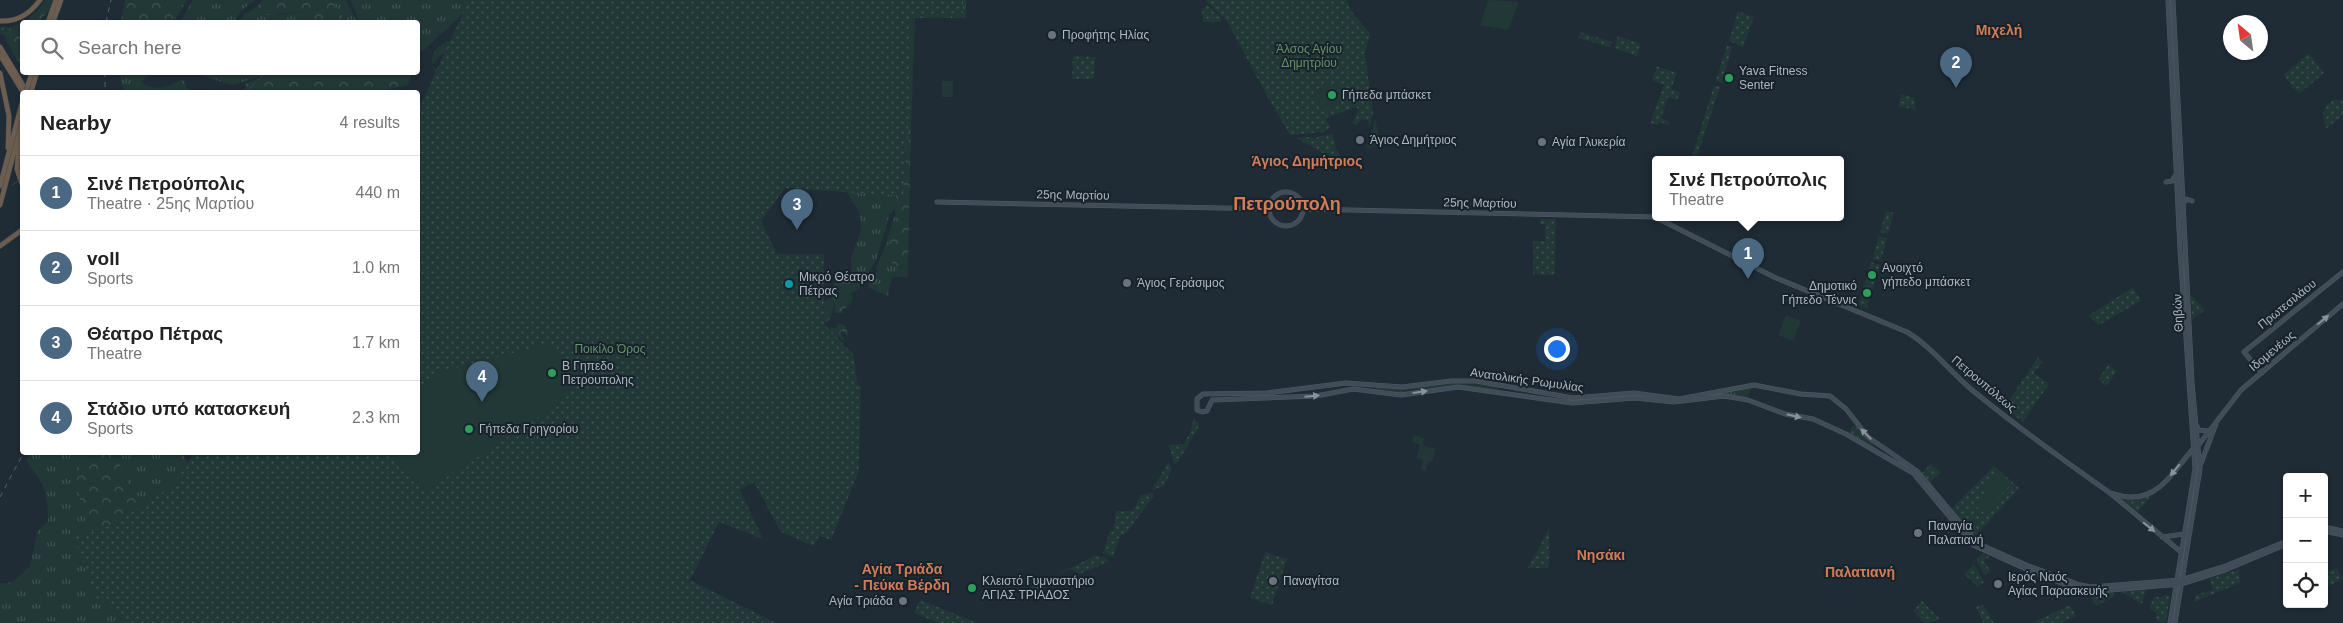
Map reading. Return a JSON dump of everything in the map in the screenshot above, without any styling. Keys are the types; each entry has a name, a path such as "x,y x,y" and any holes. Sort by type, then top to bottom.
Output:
{"highway":[{"path":"0,21 22,18 32,11 40,0"},
{"path":"49,20 56,0"},
{"path":"54,20 61,0"},
{"path":"0,48 27,90"},
{"path":"0,55 26,90"},
{"path":"0,73 9,116 8,156"},
{"path":"28,90 31,75"},
{"path":"29,90 36,75"},
{"path":"0,186 20,111"},
{"path":"0,205 20,131"},
{"path":"19,136 17,169 20,178"},
{"path":"0,246 20,231"}],"main road":[{"name":"Θηβών","path":"2168,0 2195,448 2200,468 2174,623"},
{"name":"Θηβών","path":"2170,623 2195,474 2195,425 2173,0"},
{"path":"2166,182 2172,180 2177,172"},
{"path":"1287,191 1299,197 1304,209 1297,222 1286,226 1275,222 1269,209 1270,202 1276,195 1287,191"},
{"path":"2183,204 2187,199 2192,201"},
{"name":"25ης Μαρτίου","path":"937,202 1269,209"},
{"name":"25ης Μαρτίου","path":"1304,209 1652,218"},
{"name":"25ης Μαρτίου","path":"1662,221 1794,285"},
{"name":"Πρωτεσιλάου","path":"2262,373 2244,352 2343,272"},
{"name":"Πετρουπόλεως","path":"1794,285 1882,320 1912,335 1986,402 2110,493 2135,497 2157,491"},
{"name":"Ιδομενέως","path":"2157,491 2195,448 2238,393 2343,304"},
{"name":"Ανατολικής Ρωμυλίας","path":"1205,394 1267,393 1346,383 1407,387 1451,380 1476,382 1573,398 1634,393 1679,399 1754,385 1801,394 1830,396 1852,417 1868,437 1917,471 1974,541 1982,546 2083,586 2176,583"},
{"name":"Ανατολικής Ρωμυλίας","path":"1212,400 1316,396 1350,390 1401,395 1458,387 1572,403 1635,398 1674,402 1724,396 1748,400 1785,414 1825,424 1906,468 1919,480 1971,543 1991,554 2080,590 2092,592 2176,583"},
{"path":"1205,394 1212,400 1207,411 1198,411 1196,408 1197,400 1205,394"},
{"name":"Ιδομενέως","path":"2200,468 2208,441 2219,417"},
{"path":"2195,425 2199,430 2209,431"},
{"path":"2110,493 2181,553"},
{"path":"2328,528 2343,531"},
{"path":"2328,532 2343,535"},
{"path":"2162,537 2189,534"},
{"path":"2181,582 2216,570 2283,542"},
{"path":"2176,583 2225,570 2283,546"}],"green space":[{"path":"45,0 54,0 48,12 40,20 27,20"},
{"path":"125,0 163,0 175,20 121,20"},
{"path":"163,0 187,0 175,20"},
{"path":"193,0 255,0 240,12 236,20 181,20"},
{"path":"264,0 333,0 339,13 347,20 313,20 306,11 266,15 255,11 255,8"},
{"path":"333,0 346,0 356,20 347,20 339,13"},
{"path":"350,0 469,0 470,7 423,51 420,52 420,20 359,20"},
{"name":"Ποικίλο Όρος","path":"469,0 963,0 963,13 911,14 911,90 903,196 785,188 761,221 777,254 824,254 824,324 854,355 857,384 861,386 859,471 831,540 819,536 814,546 781,532 754,482 740,490 763,539 719,522 690,580 776,623 132,623 96,597 74,537 115,523 173,486 193,455 420,455 420,107"},
{"path":"864,0 966,0 966,18 915,18 911,129 894,210 890,214 876,260 859,289 851,293 853,298 848,307 849,300 836,291 834,283 837,276 842,272 846,278 852,274 851,258 860,233 861,222 858,210 844,188"},
{"name":"Άλσος Αγίου Δημητρίου","path":"1205,0 1347,0 1350,10 1370,33 1365,54 1373,113 1370,128 1368,120 1362,120 1356,125 1353,124 1358,109 1356,107 1326,118 1330,127 1324,132 1290,135 1227,21"},
{"path":"1488,0 1519,2 1508,30 1480,25"},
{"path":"1207,5 1222,19 1221,22 1203,22 1202,10"},
{"path":"255,8 255,11 280,15 306,11 313,20 240,20 244,14"},
{"path":"1738,11 1754,17 1743,47 1729,41"},
{"path":"20,23 20,64 3,34 0,34 0,27 9,28"},
{"path":"1580,32 1612,42 1610,47 1578,38"},
{"path":"1618,36 1641,44 1637,56 1614,48"},
{"path":"458,38 455,44 462,51 454,52 459,65 449,73 437,75 431,66 436,69 451,56 450,52 440,55 434,64 432,63 432,58 434,53 444,43"},
{"path":"1727,45 1732,47 1722,83 1716,80"},
{"path":"2309,53 2324,73 2299,94 2283,75"},
{"path":"1073,56 1095,57 1094,79 1072,79"},
{"path":"1657,66 1677,73 1671,89 1680,92 1677,100 1668,97 1661,118 1670,122 1669,125 1660,122 1658,125 1650,123 1664,85 1652,80"},
{"path":"120,75 149,75 141,82 150,87 165,87 180,80 184,81 188,90 125,90 121,84"},
{"path":"203,75 265,75 233,85"},
{"path":"266,75 411,75 408,85 387,90 244,90 245,84"},
{"path":"942,81 953,81 953,97 942,97"},
{"name":"Γήπεδα μπάσκετ","path":"1339,82 1343,84 1350,97 1323,111 1313,92 1330,83 1332,86"},
{"path":"1714,86 1720,87 1697,156 1692,156"},
{"path":"1901,94 1914,98 1916,110 1898,106"},
{"path":"2334,100 2343,100 2343,115 2326,129 2323,112 2326,105"},
{"path":"1375,117 1380,144 1368,149 1366,146 1371,141"},
{"path":"911,129 908,269 894,265 888,257 887,249 896,221 894,204"},
{"path":"1333,134 1336,149 1341,156 1339,158 1325,154 1296,138 1310,137 1314,139"},
{"path":"1886,211 1894,213 1888,234 1880,232"},
{"path":"895,214 896,221 887,249 899,268 908,269 908,277 892,277 888,296 869,288 868,281 872,274 875,275 878,270 876,268"},
{"path":"1540,219 1556,219 1555,275 1533,275 1533,241 1545,241 1545,224 1540,224"},
{"path":"1879,236 1887,238 1881,261 1872,259"},
{"path":"1871,262 1880,265 1867,308 1858,305"},
{"path":"2133,287 2141,301 2099,325 2088,316"},
{"path":"841,293 849,300 848,307 843,309 843,313 835,313 835,302 830,319 825,323 822,321 821,303"},
{"path":"2191,295 2205,310 2192,320"},
{"path":"1786,315 1801,321 1793,341 1778,335"},
{"path":"838,323 846,326 848,337 842,331 840,332 845,341 829,332 832,326 832,328 837,328"},
{"name":"Γήπεδα Γρηγορίου","path":"547,344 582,375 556,406 425,491 390,455 420,455 420,390 440,372"},
{"path":"2038,357 2042,362 2034,373 2049,384 2023,422 2004,408"},
{"path":"2109,364 2117,371 2107,386 2098,379"},
{"path":"1449,383 1499,386 1498,391 1460,385 1404,393 1376,390 1377,386 1400,389"},
{"path":"1752,387 1747,398 1730,396 1687,399"},
{"path":"1194,418 1199,424 1198,428 1178,462 1174,464 1169,445 1184,444 1191,430"},
{"path":"1855,425 1877,449 1849,433 1852,426"},
{"path":"1414,435 1424,438 1423,445 1436,449 1432,462 1429,461 1426,471 1421,469 1423,460 1416,458 1420,445 1412,442"},
{"path":"29,455 182,455 190,465 231,623 0,623 0,583 6,584 15,580 30,566 37,532 48,521 44,490 40,480 26,460"},
{"path":"88,455 111,455 121,466 136,502 109,536 101,533 94,527 83,508 77,487 77,477 81,465"},
{"path":"1168,462 1172,469 1164,486 1152,490"},
{"path":"1931,464 1941,472 1930,483 1922,473"},
{"path":"1994,466 2019,488 1975,537 1951,509"},
{"path":"1997,475 2009,486 1996,500 1984,489"},
{"path":"1152,493 1154,496 1127,532 1120,536 1113,557 1103,553 1110,531 1113,532 1116,511 1133,511 1141,495"},
{"path":"1986,495 1996,504 1986,515 1976,506"},
{"path":"2116,496 2135,500 2152,496 2136,514"},
{"path":"1549,529 1549,566 1546,568 1528,568"},
{"path":"1265,552 1287,559 1272,605 1250,598"},
{"path":"1983,553 1990,557 1984,560 1991,572 1985,575 1976,560"},
{"path":"1095,556 1104,557 1110,561 1080,574 1070,569 1055,575"},
{"path":"1974,564 1984,582 1978,587 1964,574"},
{"path":"2336,568 2343,579 2328,586 2328,571"},
{"path":"2239,569 2240,583 2194,602 2195,595 2213,590 2209,579"},
{"path":"1047,578 1042,596 1024,591"},
{"path":"2146,590 2142,604 2122,592"},
{"path":"2096,593 2113,593 2115,596 2096,606 2090,596"},
{"path":"2163,595 2170,596 2166,622 2157,621 2156,613 2149,608 2154,597 2162,597"},
{"path":"920,600 978,623 938,623 914,613"},
{"path":"1922,601 1940,620 1925,623 1913,611"},
{"path":"1983,604 1994,623 1983,623 1976,607"},
{"path":"2070,605 2076,616 2061,623 2037,623 2036,621"}],"waterway":[{"path":"258,80 263,75"},
{"path":"249,90 255,83"},
{"path":"12,185 18,181"}],"railway":[{"path":"106,20 111,0"},
{"path":"105,75 105,90"},
{"path":"0,497 22,455"}],"place":[{"name":"Προφήτης Ηλίας","path":"1052,35"},
{"name":"Yava Fitness Senter","path":"1729,78"},
{"name":"voll","path":"1956,88"},
{"name":"Γήπεδα μπάσκετ","path":"1332,95"},
{"name":"Άγιος Δημήτριος","path":"1360,140"},
{"name":"Αγία Γλυκερία","path":"1542,142"},
{"name":"Θέατρο Πέτρας","path":"797,230"},
{"name":"Ανοιχτό γήπεδο μπάσκετ","path":"1872,275"},
{"name":"Σινέ Πετρούπολις","path":"1748,279"},
{"name":"Άγιος Γεράσιμος","path":"1127,283"},
{"name":"Μικρό Θέατρο Πέτρας","path":"789,284"},
{"name":"Δημοτικό Γήπεδο Τέννις","path":"1867,293"},
{"name":"Β Γηπεδο Πετρουπολης","path":"552,373"},
{"name":"Στάδιο υπό κατασκευή","path":"482,402"},
{"name":"Γήπεδα Γρηγορίου","path":"469,429"},
{"name":"Παναγία Παλατιανή","path":"1918,533"},
{"name":"Παναγίτσα","path":"1273,581"},
{"name":"Ιερός Ναός Αγίας Παρασκευής","path":"1998,584"},
{"name":"Κλειστό Γυμναστήριο ΑΓΙΑΣ ΤΡΙΑΔΟΣ","path":"972,588"},
{"name":"Αγία Τριάδα","path":"903,601"}],"district":[{"name":"Μιχελή","path":"1999,30"},
{"name":"Άγιος Δημήτριος","path":"1307,161"},
{"name":"Πετρούπολη","path":"1287,204"},
{"name":"Νησάκι","path":"1601,555"},
{"name":"Παλατιανή","path":"1860,572"},
{"name":"Αγία Τριάδα - Πεύκα Βέρδη","path":"902,578"}]}
